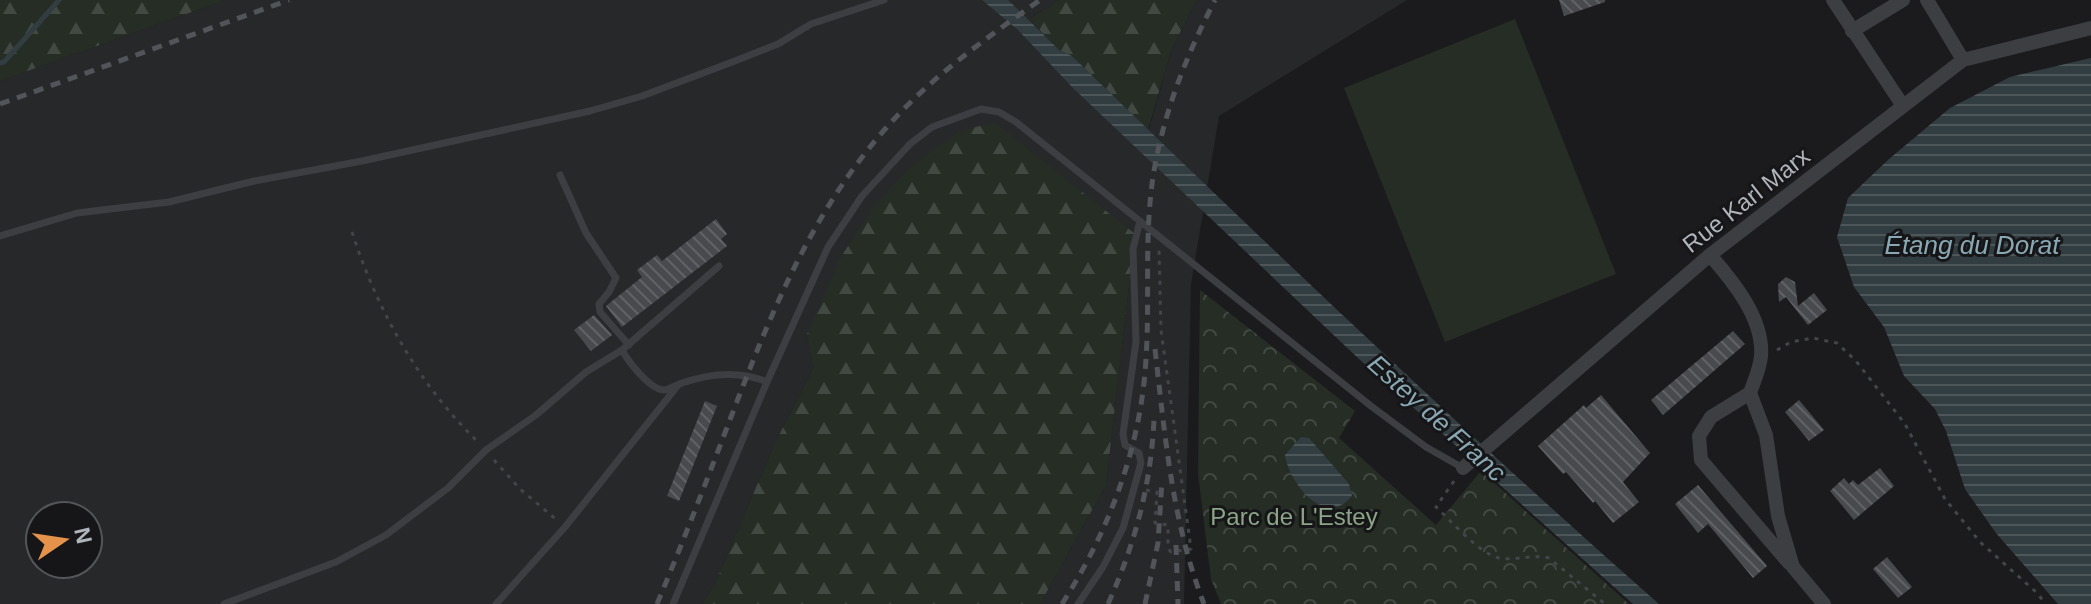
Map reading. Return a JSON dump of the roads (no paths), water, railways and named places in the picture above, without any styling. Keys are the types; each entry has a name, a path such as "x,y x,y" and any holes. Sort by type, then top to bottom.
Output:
{"street":[{"path":"1833,0 1903,106"},
{"path":"1852,31 1903,0"},
{"path":"1927,0 1963,60"},
{"name":"Rue Karl Marx","path":"1468,464 1710,255 1963,60 2091,28"},
{"path":"1710,255 1734,283 1760,338 1762,353 1750,393 1766,435 1778,516 1793,567"},
{"path":"1750,393 1711,417 1699,436 1701,460 1824,604"}],"lane":[{"path":"0,236 77,213 169,202 254,181 590,111 642,96 727,64 778,44 811,24 884,0"},
{"path":"673,604 828,247 862,196 910,144 932,127 981,109 999,112 1426,447 1468,464"},
{"path":"560,175 586,233 616,278 599,304 600,312 625,348 633,368 658,388 668,389 704,377 738,374 767,382"},
{"path":"1078,604 1103,567 1123,528 1141,457 1136,450 1125,445 1123,434 1136,342 1133,249 1140,221"},
{"path":"224,604 336,562 386,535 448,488 486,450 536,415 586,372 625,348 719,266"},
{"path":"496,604 565,527 679,384"}],"water":[{"name":"Estey de Franc","path":"982,0 1008,0 1059,50 1072,56 1362,333 1659,604 1633,604 1359,359 1073,88 1018,30"},
{"name":"Étang du Dorat","path":"2091,58 2091,604 2058,604 1996,533 1965,489 1946,431 1935,409 1904,376 1884,327 1854,287 1837,237 1848,198 1950,108 2010,77"},
{"path":"1301,437 1309,438 1349,484 1352,496 1342,505 1320,505 1293,478 1285,455"}],"waterway":[{"path":"0,63 59,0"}],"railway":[{"path":"0,104 289,0"},
{"path":"657,604 778,302 795,265 836,194 886,128 921,92 979,44 1040,0"},
{"path":"1062,604 1108,518 1130,456 1143,392 1146,359 1149,223 1157,154 1177,86 1215,0"},
{"path":"1155,349 1177,510 1204,604"},
{"path":"1108,604 1140,514 1154,419"},
{"path":"1145,604 1158,543 1162,480"},
{"path":"1176,545 1178,604"}],"park label":[{"name":"Parc de L'Estey","path":"1294,516"}]}
